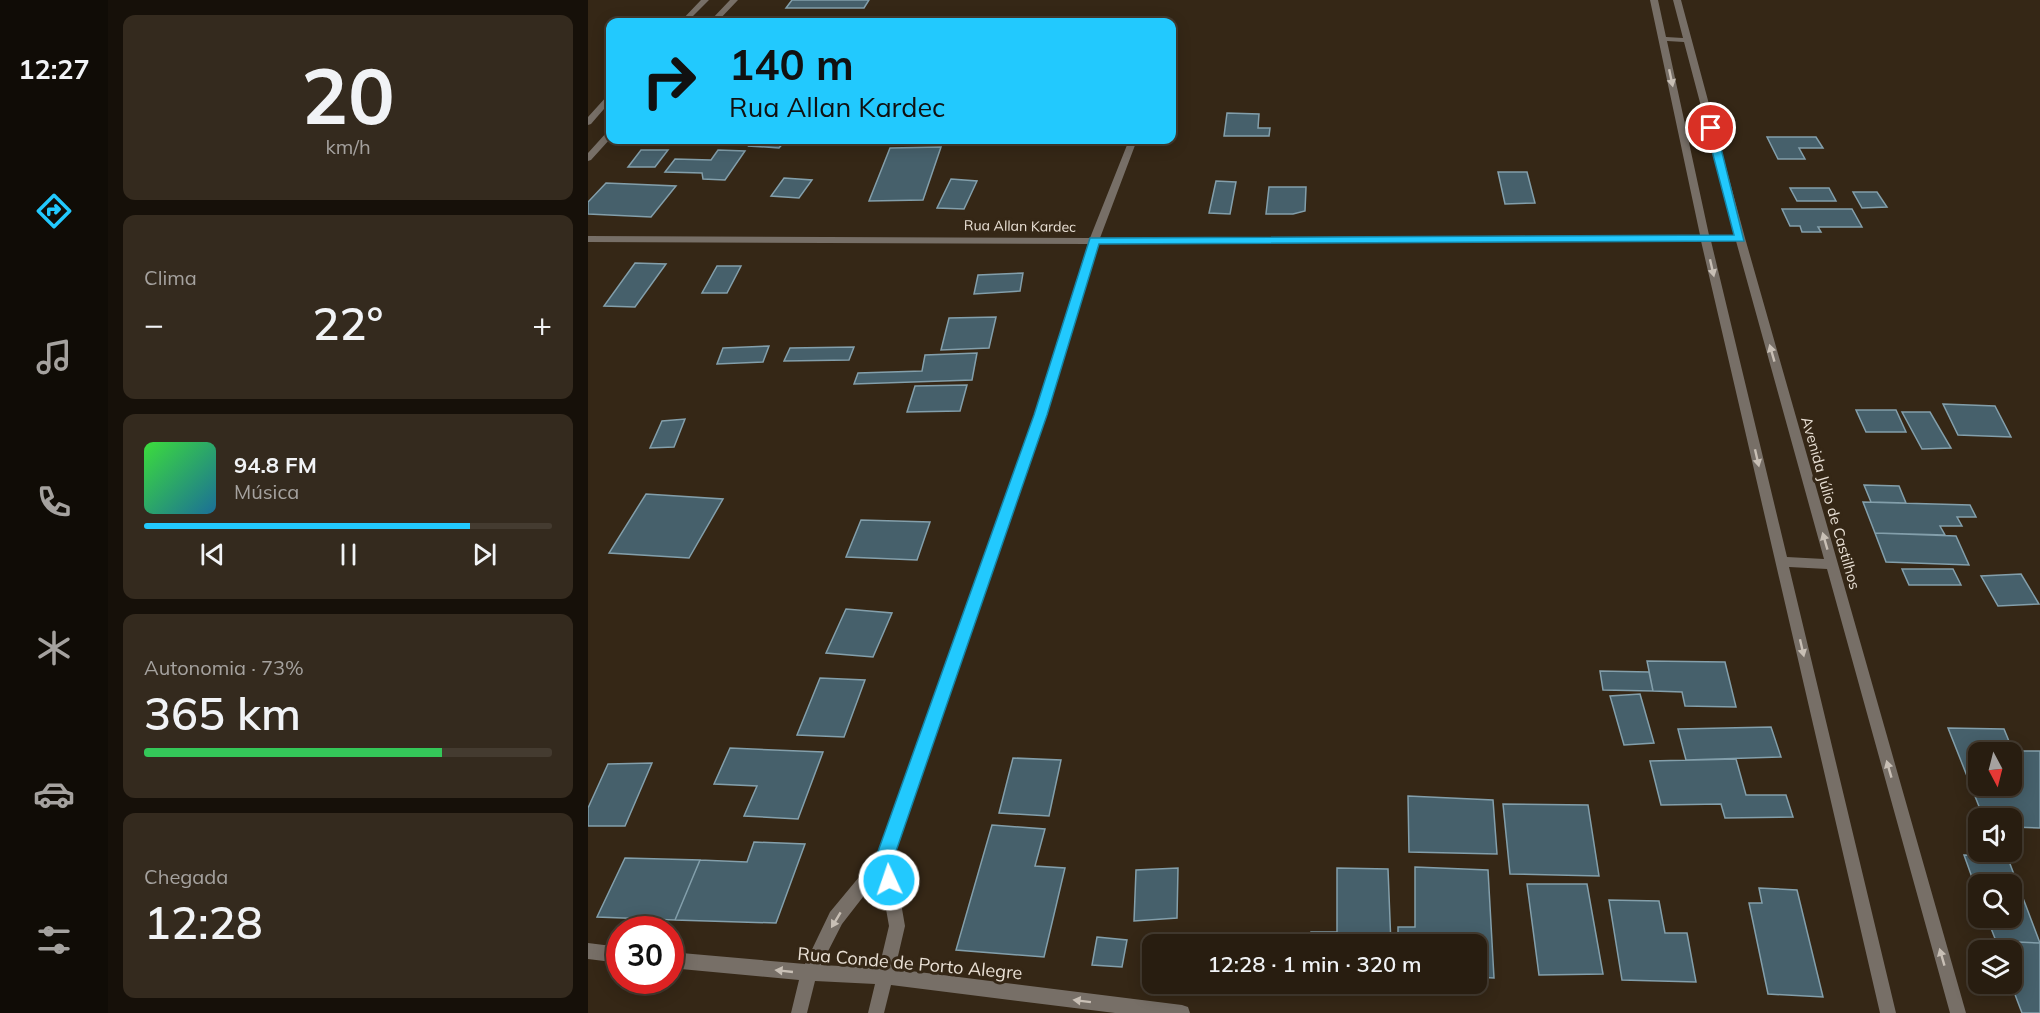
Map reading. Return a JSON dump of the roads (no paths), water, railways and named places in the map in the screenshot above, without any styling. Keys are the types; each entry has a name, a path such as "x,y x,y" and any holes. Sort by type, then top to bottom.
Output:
{"street":[{"path":"688,18 705,0"},
{"path":"718,18 734,0"},
{"path":"1654,0 1705,237 1888,1013"},
{"name":"Avenida Júlio de Castilhos","path":"1677,0 1740,238 1958,1013"},
{"path":"1662,39 1688,40"},
{"path":"588,122 606,102"},
{"path":"588,158 606,138"},
{"path":"799,1013 809,973 836,918 885,857 1040,415 1094,241 1131,144"},
{"name":"Rua Allan Kardec","path":"588,239 1094,241 1740,238"},
{"path":"1781,562 1832,564"},
{"path":"876,1013 897,926 885,857"},
{"path":"588,951 606,953"},
{"name":"Rua Conde de Porto Alegre","path":"684,961 809,973 885,976 1182,1013"}]}
